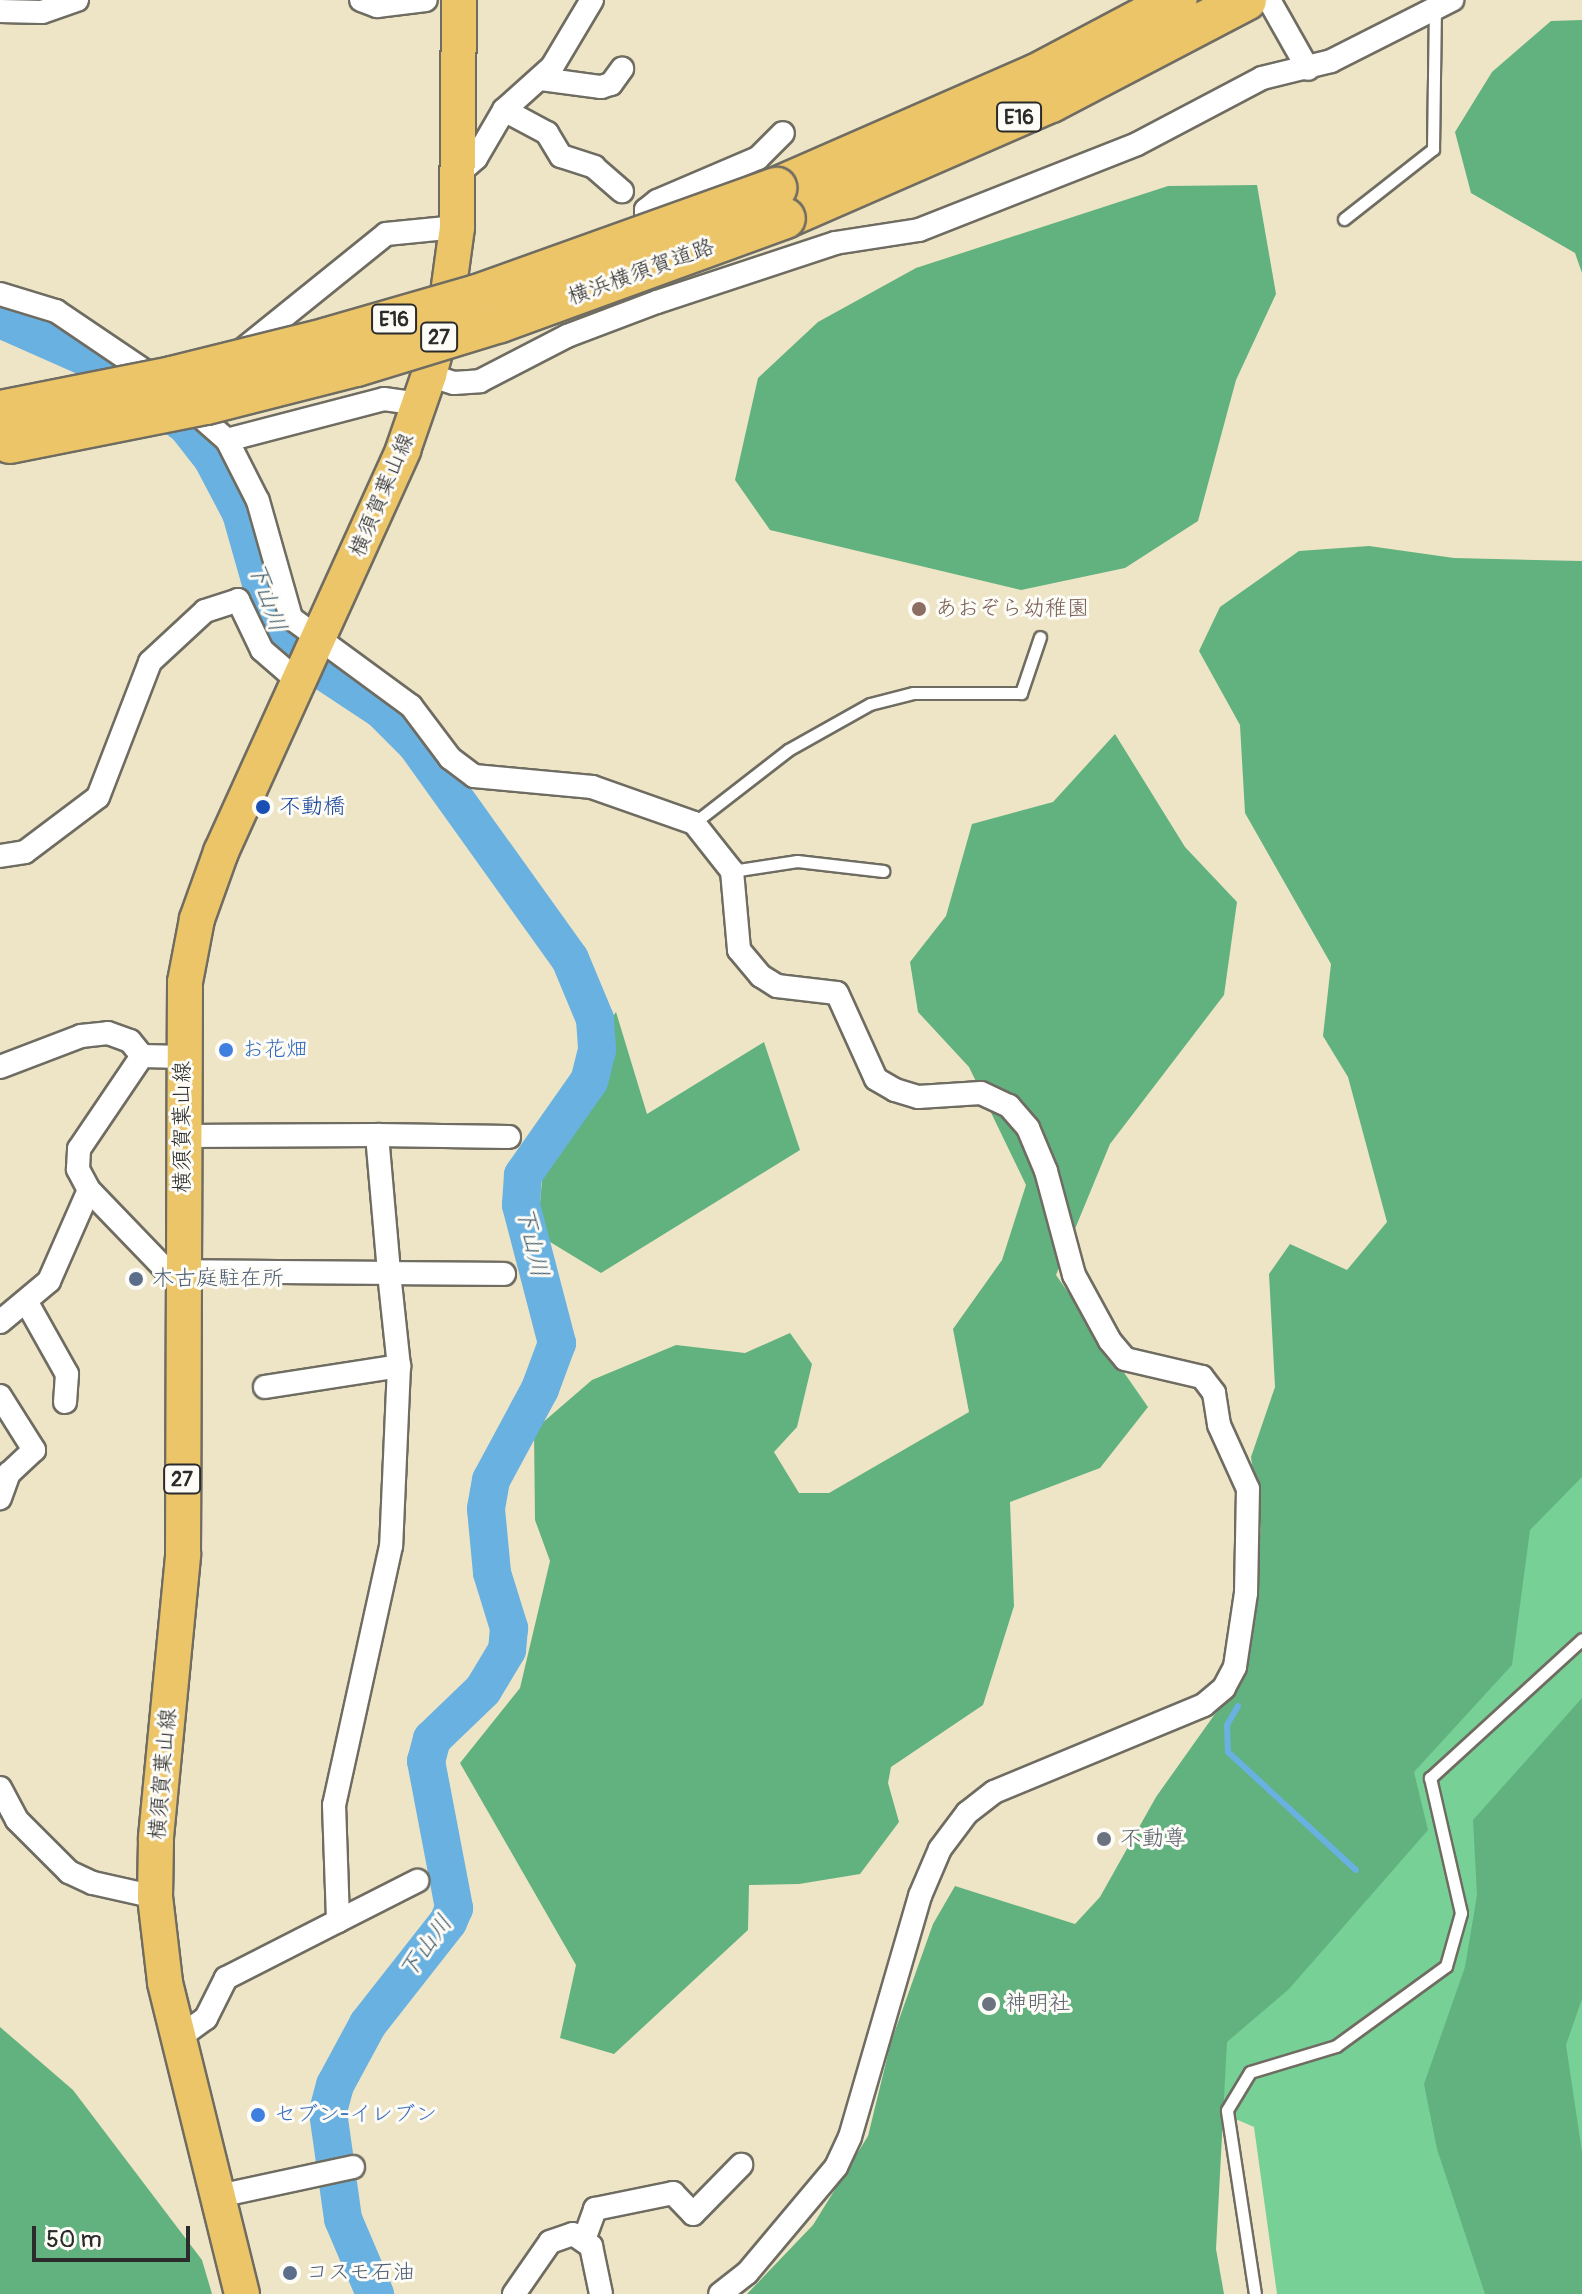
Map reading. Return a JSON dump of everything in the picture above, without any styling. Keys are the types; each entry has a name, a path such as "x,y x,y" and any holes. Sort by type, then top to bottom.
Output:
{"highway":[{"name":"横浜横須賀道路","path":"781,203 1177,0"},
{"name":"横浜横須賀道路","path":"3,433 172,377 328,338 781,203 1051,102 1246,0"}],"main road":[{"name":"横須賀葉山線","path":"242,2294 165,1982 155,1897 157,1821 182,1581 185,982 197,919 221,852 424,390 445,315 457,227 460,172 459,0"}],"street":[{"path":"0,11 42,12 77,0"},
{"path":"361,0 377,6 426,0"},
{"path":"460,172 476,158 504,110 541,79 592,0"},
{"path":"1269,0 1304,62"},
{"path":"227,440 384,399 454,383 480,381 567,336 657,302 835,243 919,230 1137,144 1262,78 1444,6"},
{"path":"541,79 601,87 622,69"},
{"path":"504,110 547,133 561,156 594,167 622,191"},
{"path":"657,302 643,223 646,210 657,201 758,158 783,133"},
{"path":"181,399 386,234 457,227"},
{"path":"0,294 56,311 90,330 181,399 227,440 258,501 291,618 307,662"},
{"path":"0,856 25,852 98,797 150,662 205,611 238,600 262,650 307,662 411,706 450,758 474,776 592,787 694,823 732,871 739,950 777,986 837,993 876,1079 918,1097 981,1093 1009,1106 1028,1128 1046,1171 1074,1275 1110,1341 1125,1359 1202,1377 1214,1393 1219,1425 1248,1489 1246,1593 1235,1667 1224,1688 1204,1705 994,1792 967,1813 940,1849 920,1896 850,2137 836,2167 747,2273 720,2294"},
{"path":"0,1067 81,1036 108,1033 130,1041 142,1056 183,1057"},
{"path":"142,1056 79,1149 78,1169 89,1190 167,1271 504,1274"},
{"path":"338,1921 334,1805 391,1546 399,1366 377,1135"},
{"path":"182,1136 509,1137"},
{"path":"0,1322 49,1281 89,1190"},
{"path":"26,1301 67,1374 65,1402"},
{"path":"265,1387 399,1366"},
{"path":"0,1396 34,1450 9,1473 0,1498"},
{"path":"0,1788 17,1820 69,1872 93,1883 155,1897"},
{"path":"178,2038 206,2018 226,1978 417,1881"},
{"path":"601,2294 585,2237 595,2209 673,2193 693,2214 741,2165"},
{"path":"219,2196 338,2170"},
{"path":"514,2294 550,2242 562,2235 585,2237"}],"lane":[{"path":"1344,219 1433,149 1444,6"},
{"path":"694,823 788,750 870,704 913,693 1021,693 1040,637"},
{"path":"732,871 797,861 883,871"},
{"path":"1255,2294 1227,2110 1250,2072 1336,2046 1446,1966 1461,1913 1430,1778 1582,1639"}],"green space":[{"path":"1582,20 1582,273 1575,253 1471,193 1455,132 1492,72 1551,21"},
{"path":"1257,185 1276,294 1236,380 1198,521 1125,568 1021,590 770,530 735,480 758,378 818,322 916,268 1168,186"},
{"path":"1369,546 1454,558 1582,561 1582,1477 1530,1530 1512,1665 1414,1772 1428,1830 1289,1989 1227,2042 1216,2249 1224,2294 747,2294 813,2225 868,2136 891,2042 933,1924 955,1886 1075,1924 1100,1897 1156,1797 1244,1673 1261,1528 1251,1457 1275,1387 1269,1274 1290,1244 1347,1270 1387,1222 1348,1077 1323,1036 1331,964 1245,813 1240,725 1199,651 1220,607 1299,551"},
{"path":"1115,734 1185,847 1237,902 1224,995 1110,1144 1056,1275 1148,1407 1100,1468 1010,1502 1014,1606 983,1705 891,1767 888,1783 899,1822 860,1874 799,1884 749,1885 748,1930 614,2054 560,2038 576,1965 460,1763 520,1688 550,1561 535,1520 534,1430 592,1380 676,1345 745,1353 790,1333 812,1364 797,1427 774,1452 799,1493 829,1493 969,1412 953,1329 1002,1260 1026,1185 969,1067 918,1012 910,962 946,916 972,824 1053,802"},
{"path":"1582,955 1582,2294 1277,2294 1254,2127 1164,2088"},
{"path":"616,1012 647,1114 764,1042 800,1150 601,1273 537,1234 549,1107"},
{"path":"1582,1698 1582,1999 1566,2045 1582,2152 1582,2294 1485,2294 1437,2149 1424,2084 1465,1967 1477,1895 1473,1820"},
{"path":"0,2027 73,2090 202,2260 212,2294 0,2294"}],"waterway":[{"name":"下山川","path":"0,319 106,366 187,426 212,458 241,513 275,633 285,646 382,710 416,744 570,959 595,1019 597,1050 589,1081 523,1175 521,1205 557,1343 540,1389 491,1480 486,1509 492,1573 509,1628 507,1650 483,1690 432,1739 426,1761 454,1908 448,1922 368,2024 335,2085 328,2112 343,2219 375,2294"},
{"path":"1238,1706 1227,1725 1228,1752 1356,1870"}],"place":[{"name":"あおぞら幼稚園","path":"919,609"},
{"name":"不動橋","path":"263,807"},
{"name":"お花畑","path":"226,1050"},
{"name":"木古庭駐在所","path":"136,1279"},
{"name":"不動尊","path":"1104,1839"},
{"name":"神明社","path":"989,2004"},
{"name":"セブン-イレブン","path":"258,2115"},
{"name":"コスモ石油","path":"290,2273"}]}
